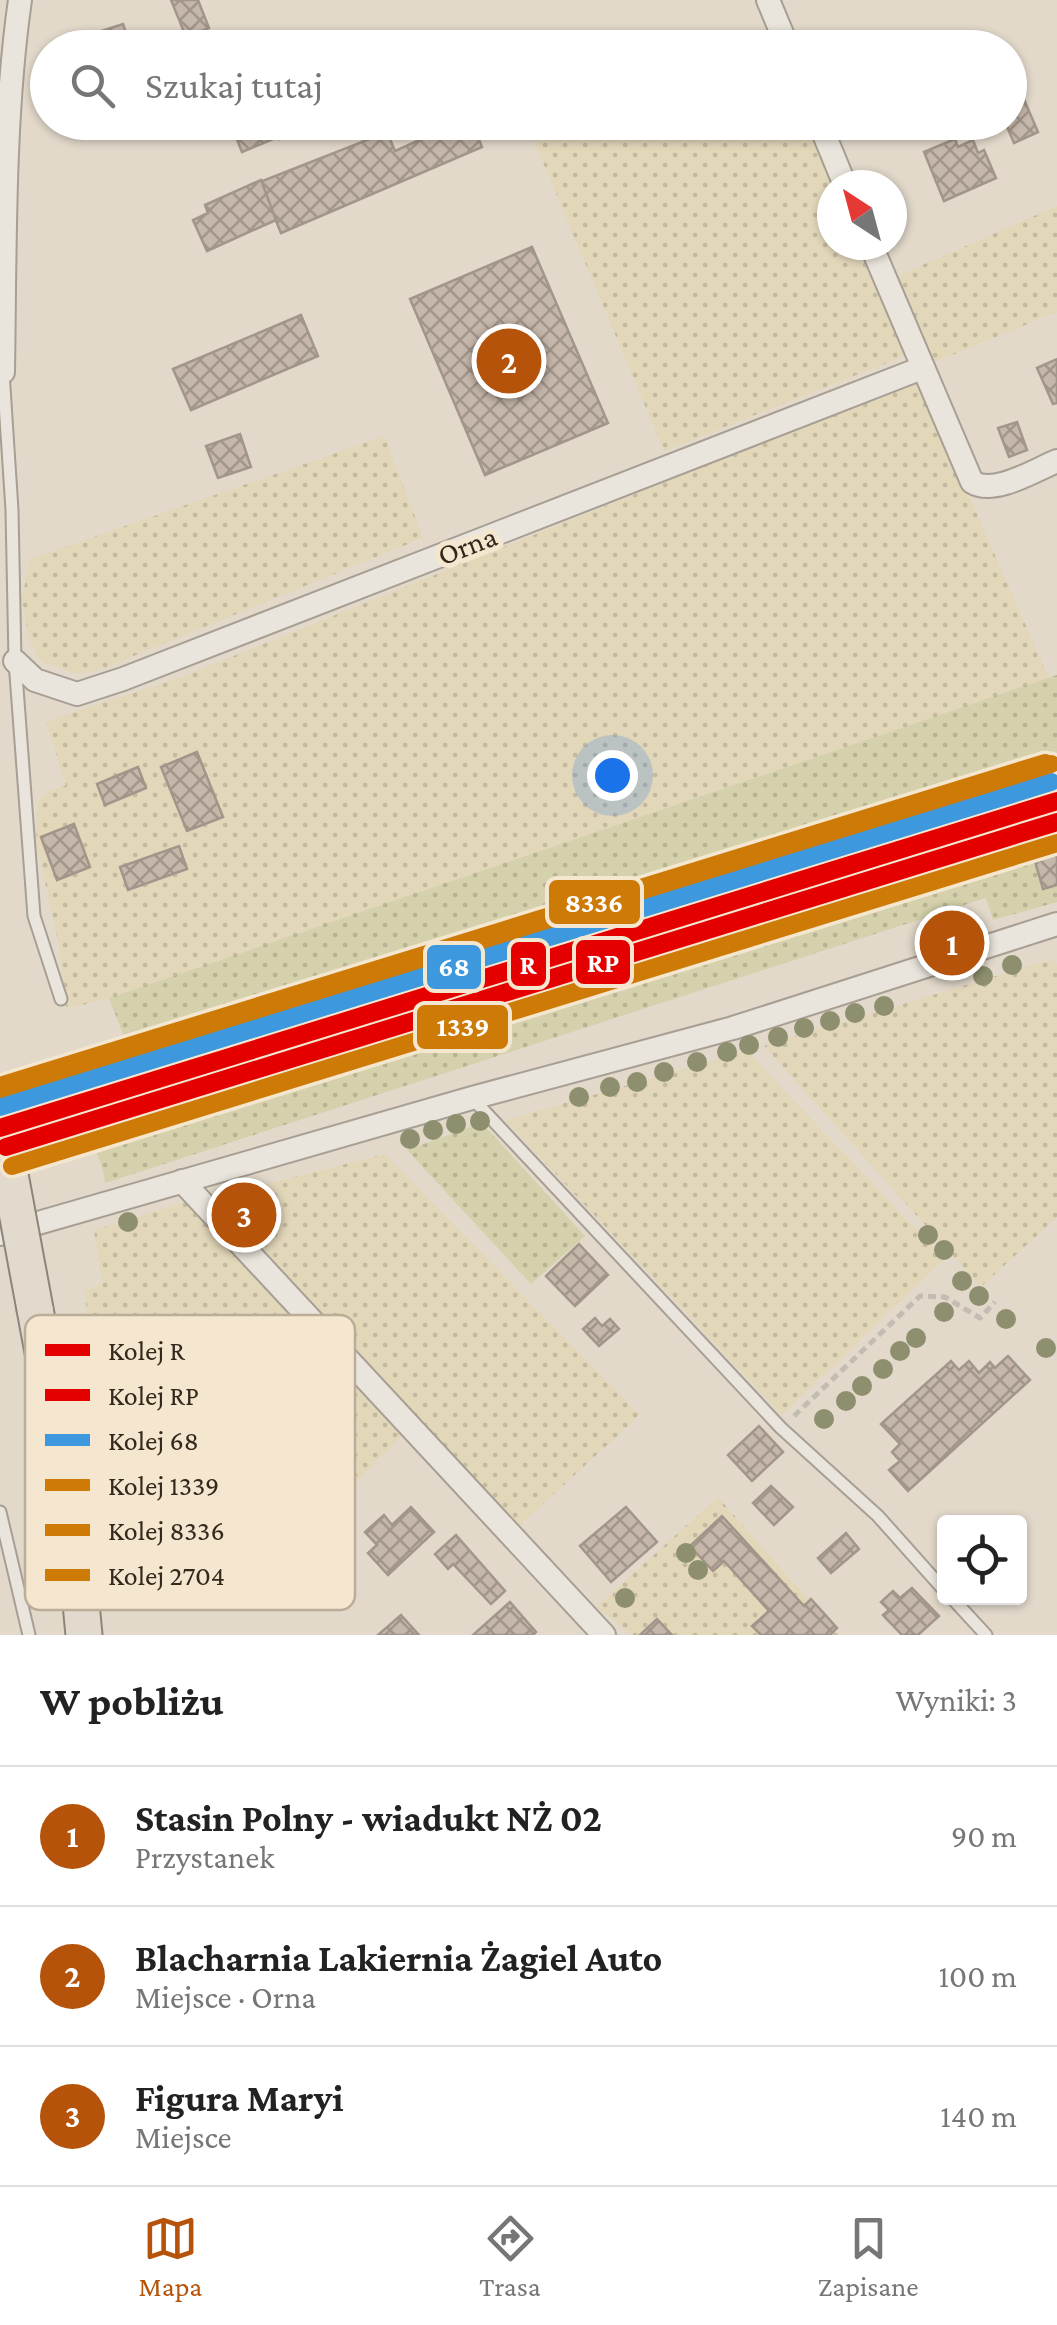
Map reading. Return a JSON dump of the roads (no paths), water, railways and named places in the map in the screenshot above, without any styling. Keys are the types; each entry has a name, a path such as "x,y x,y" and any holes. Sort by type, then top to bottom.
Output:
{"main road":[{"path":"0,1121 36,1315"},
{"path":"82,1610 84,1635"}],"street":[{"path":"4,372 8,175 14,37 20,0"},
{"path":"768,0 780,30"},
{"path":"827,140 840,170"},
{"path":"876,260 972,482 992,487 1057,461"},
{"name":"Orna","path":"15,660 34,680 78,694 922,368"},
{"path":"0,1234 472,1098 733,1028 1057,924"},
{"path":"182,1181 307,1315"},
{"path":"355,1367 604,1635"}],"lane":[{"path":"4,372 15,660 34,916 61,999"},
{"path":"472,1098 780,1428 878,1516 937,1582"},
{"path":"0,1512 30,1635"},
{"path":"958,1605 986,1635"}],"rail line":[{"name":"8336","path":"0,1086 1045,763"},
{"name":"2704","path":"0,1089 1051,764"},
{"name":"68","path":"0,1107 1051,782"},
{"name":"R","path":"0,1128 1057,801"},
{"name":"RP","path":"6,1147 1057,822"},
{"name":"1339","path":"12,1166 1057,843"}],"place":[{"name":"Blacharnia Lakiernia Żagiel Auto","path":"509,361"},
{"name":"Stasin Polny - wiadukt NŻ 02","path":"952,943"},
{"name":"Figura Maryi","path":"244,1215"}]}
